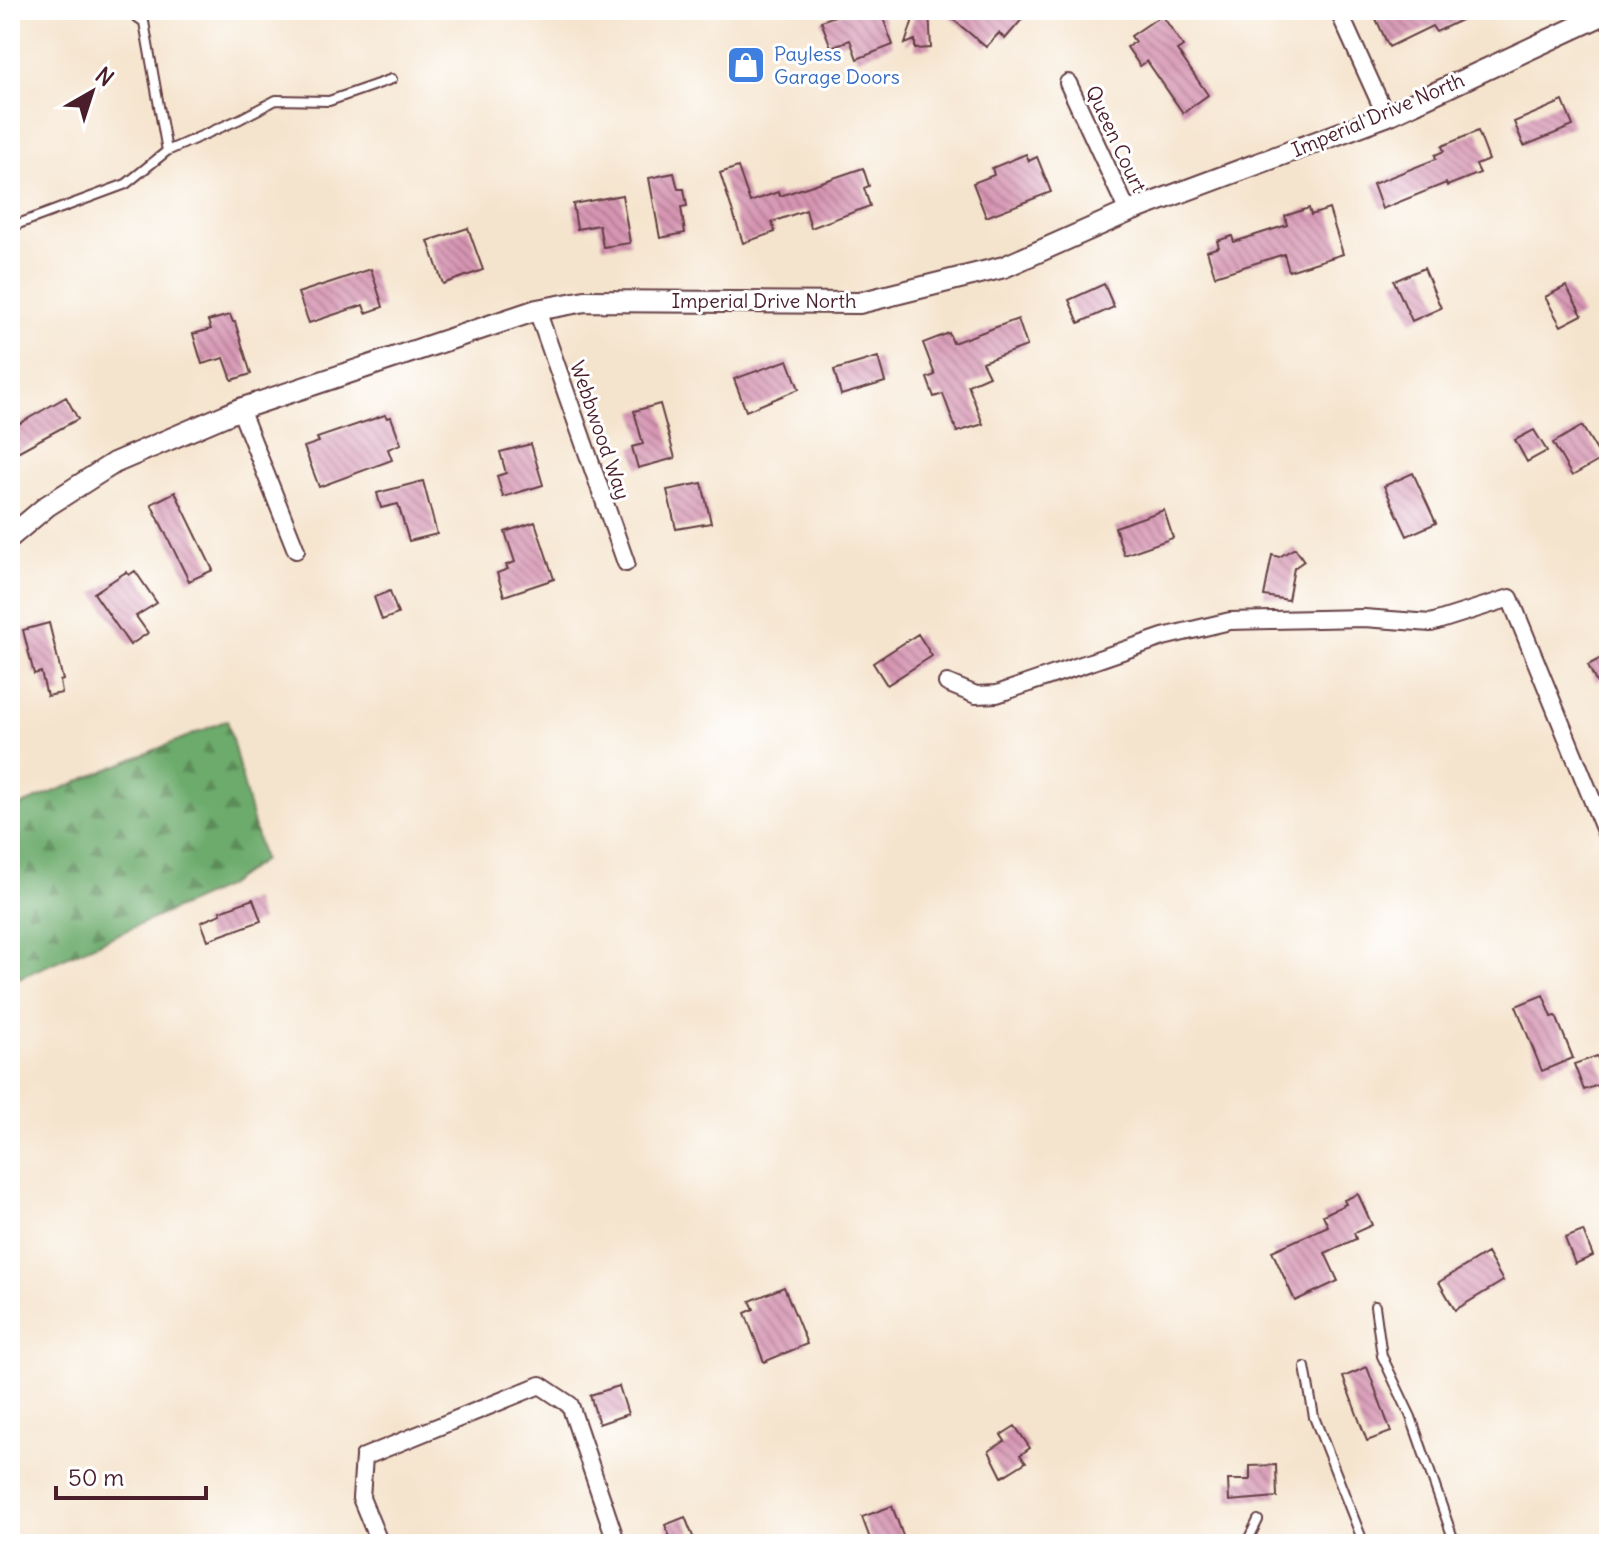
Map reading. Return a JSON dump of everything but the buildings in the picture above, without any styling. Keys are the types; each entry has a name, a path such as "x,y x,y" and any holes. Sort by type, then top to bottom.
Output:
{"street":[{"path":"1338,10 1386,116"},
{"name":"Imperial Drive North","path":"10,537 47,506 114,463 240,409 537,310 585,301 859,303 1004,267 1128,212 1386,116 1609,12"},
{"name":"Queen Court","path":"1068,83 1128,212"},
{"name":"Webbwood Way","path":"537,310 626,563"},
{"path":"240,409 296,550"},
{"path":"947,683 976,695 997,694 1163,637 1230,621 1364,618 1431,623 1510,598 1609,841"},
{"path":"380,1544 361,1498 364,1457 540,1385 570,1405 617,1544"}],"lane":[{"path":"127,10 144,22 167,151"},
{"path":"10,227 126,184 167,151 276,100 329,101 392,79"},
{"path":"1375,1306 1382,1356 1411,1417 1455,1544"},
{"path":"1305,1367 1314,1417 1364,1544"},
{"path":"1246,1544 1258,1520"}],"green space":[{"path":"227,720 263,860 225,887 10,982 10,810"}],"place":[{"name":"Payless Garage Doors","path":"746,65"}]}
